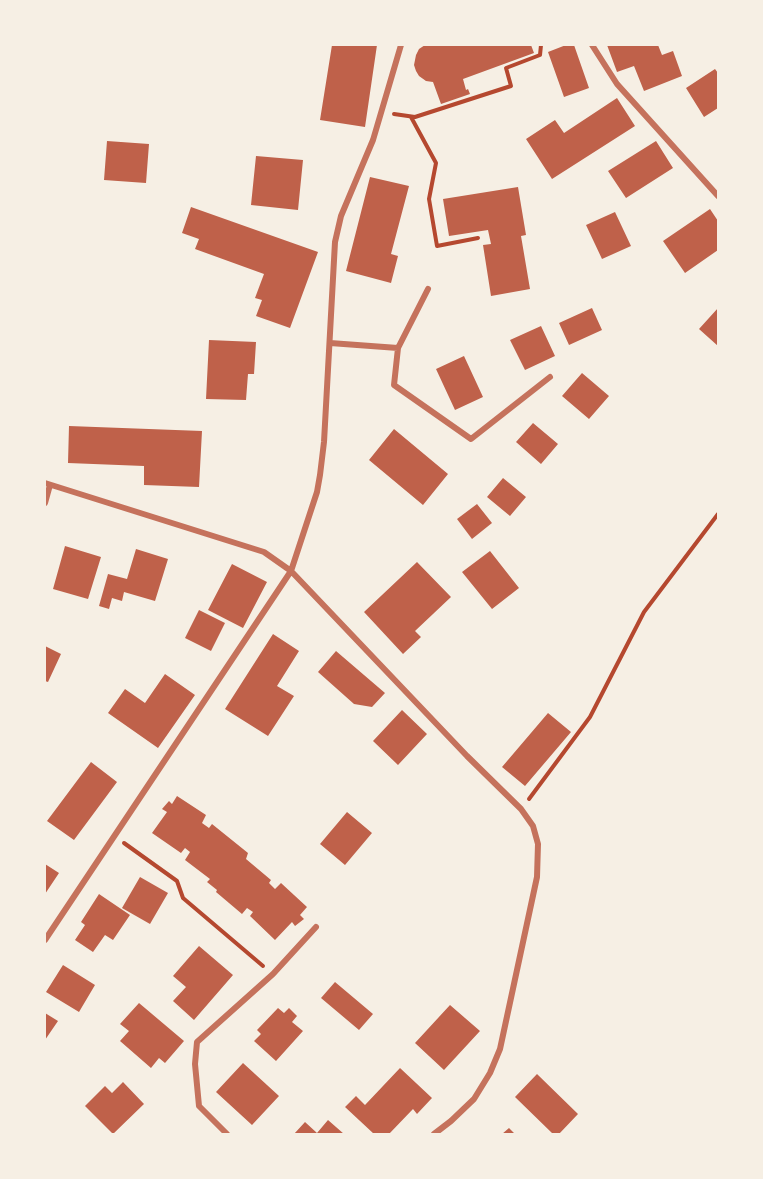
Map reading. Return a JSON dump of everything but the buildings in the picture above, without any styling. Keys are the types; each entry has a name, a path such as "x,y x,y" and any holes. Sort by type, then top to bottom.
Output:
{"street":[{"path":"45,940 291,571 317,492 320,474 324,441 335,242 341,216 373,141 401,45"},
{"path":"592,45 617,84 718,196"},
{"path":"428,289 398,348 394,385 471,439 550,377"},
{"path":"330,343 398,348"},
{"path":"45,503 48,484 264,552 291,571 467,756 521,809 533,826 538,844 537,876 500,1049 490,1073 474,1099 434,1134"},
{"path":"227,1134 199,1106 195,1064 197,1042 273,974 316,927"}],"path":[{"path":"381,112 416,117 511,86 506,68 540,55 541,45"},
{"path":"411,116 436,163 429,200 437,246 477,238"},
{"path":"521,809 590,717 644,612 718,514"},
{"path":"114,836 177,881 183,898 273,974"}]}
